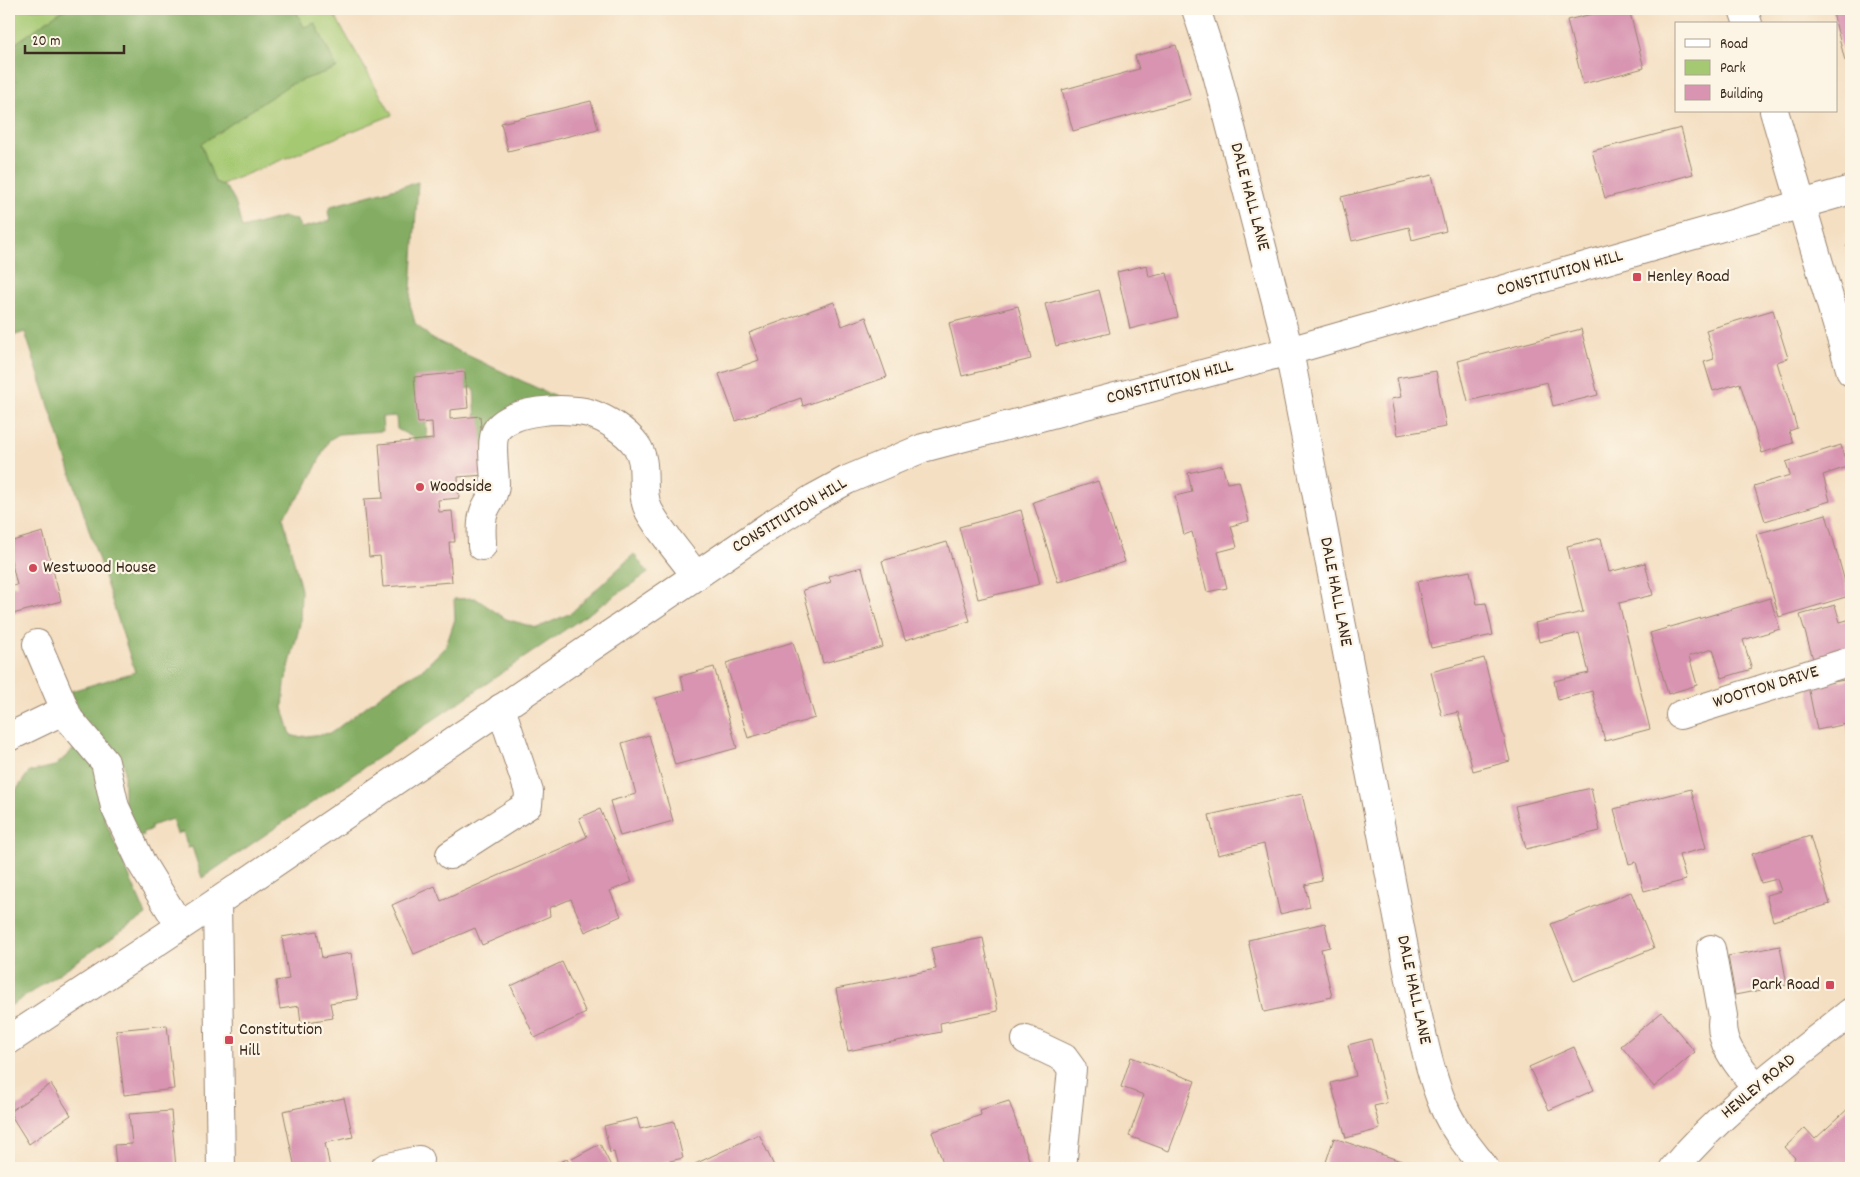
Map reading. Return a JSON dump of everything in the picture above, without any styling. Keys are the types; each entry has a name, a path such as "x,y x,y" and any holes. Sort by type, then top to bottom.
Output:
{"street":[{"name":"DALE HALL LANE","path":"1196,9 1217,74 1289,351 1418,1013 1433,1076 1444,1109 1463,1140 1485,1168"},
{"path":"1743,9 1747,22"},
{"path":"1774,112 1851,372"},
{"name":"CONSTITUTION HILL","path":"9,1040 217,902 696,576 814,498 847,480 924,448 1289,351 1851,190"},
{"path":"482,546 482,518 492,499 495,487 495,433 500,426 514,416 539,412 577,411 606,421 635,444 642,456 643,488 649,510 696,576"},
{"path":"37,644 69,720 105,762 115,807 142,864 180,926"},
{"name":"WOOTTON DRIVE","path":"1680,714 1851,661"},
{"path":"450,855 528,805 529,792 501,708"},
{"path":"9,737 65,710"},
{"path":"217,902 221,1168"},
{"path":"1711,949 1723,1016 1721,1025 1724,1038 1735,1061 1756,1087"},
{"name":"HENLEY ROAD","path":"1674,1168 1712,1126 1756,1087 1851,1012"},
{"path":"1026,1040 1064,1058 1072,1069 1062,1168"},
{"path":"385,1168 419,1160"}],"green space":[{"path":"9,9 331,9 392,115 9,271"},
{"path":"64,9 295,9 304,27 315,23 337,68 289,85 201,144 215,182 227,189 234,200 242,228 283,217 296,219 301,228 330,221 328,211 331,206 418,182 410,304 415,323 431,338 575,406 553,404 487,450 472,433 476,421 474,388 424,392 427,438 442,438 416,442 412,437 397,429 396,416 382,417 383,431 339,434 329,440 306,487 283,517 301,590 300,624 285,683 283,708 291,735 298,737 331,733 393,686 423,669 446,646 455,619 454,599 475,598 506,619 537,628 571,613 634,554 648,573 202,878 192,847 188,848 183,832 177,834 172,819 151,826 151,830 143,832 144,836 134,838 124,814 124,765 116,751 79,714 71,691 135,672 25,332 9,337 9,48"},
{"path":"74,749 90,752 102,767 105,820 146,915 9,1007 9,800 29,772 55,766"}],"building":[{"path":"1613,9 1629,9 1644,68 1583,84 1567,20"},
{"path":"1832,9 1851,9 1851,59 1845,61 1838,33 1838,22 1835,22"},
{"path":"1176,45 1191,99 1073,131 1062,90 1139,69 1135,56"},
{"path":"591,101 598,129 508,151 501,123"},
{"path":"1681,128 1693,174 1605,198 1592,151"},
{"path":"1432,175 1446,231 1412,240 1409,227 1352,241 1341,197"},
{"path":"1147,265 1149,277 1167,273 1178,317 1130,329 1117,272"},
{"path":"1099,290 1110,333 1056,346 1045,304"},
{"path":"834,302 842,326 866,317 887,377 803,406 801,398 736,421 719,374 759,360 749,333"},
{"path":"1018,306 1031,359 962,376 949,323"},
{"path":"1773,310 1788,358 1777,362 1797,428 1789,431 1793,443 1762,453 1740,383 1713,391 1704,362 1714,359 1706,330"},
{"path":"1581,329 1598,395 1553,406 1547,382 1468,401 1458,361"},
{"path":"1436,371 1446,427 1398,435 1391,399 1401,397 1397,378"},
{"name":"Woodside","path":"465,372 468,408 450,410 450,419 480,416 485,475 458,477 459,498 438,500 439,512 452,511 455,542 449,542 452,582 383,587 380,556 369,557 364,499 383,498 379,444 433,439 432,422 418,423 414,377"},
{"path":"1841,445 1847,467 1823,475 1830,501 1765,521 1754,486 1790,475 1786,462"},
{"path":"1222,465 1227,483 1239,481 1249,521 1231,526 1237,547 1218,552 1227,588 1207,592 1192,532 1184,535 1175,496 1192,492 1188,473"},
{"path":"1098,481 1125,562 1058,582 1033,502"},
{"path":"1021,510 1040,584 978,599 959,527"},
{"path":"1826,514 1849,596 1779,617 1756,534"},
{"name":"Westwood House","path":"43,532 61,601 9,615 9,587 17,585 9,552 9,542"},
{"path":"1601,538 1609,572 1645,563 1653,595 1619,603 1650,729 1605,741 1592,691 1558,700 1554,681 1589,673 1579,633 1539,642 1535,623 1583,612 1567,546"},
{"path":"947,542 970,621 905,640 882,561"},
{"path":"862,567 883,647 823,663 803,590 831,582 829,576"},
{"path":"1470,571 1477,604 1486,603 1493,635 1431,648 1417,582"},
{"path":"1770,598 1780,629 1743,640 1752,669 1722,678 1713,649 1689,656 1697,685 1668,694 1650,633"},
{"path":"1835,605 1840,622 1851,619 1851,650 1814,662 1800,615"},
{"path":"793,642 815,718 748,738 726,663"},
{"path":"1484,658 1510,761 1473,771 1458,712 1442,716 1431,672"},
{"path":"714,667 737,748 675,765 656,698 684,690 681,676"},
{"path":"1851,679 1850,742 1847,724 1817,730 1808,686"},
{"path":"649,735 673,821 620,836 610,801 636,794 622,743"},
{"path":"1591,788 1600,831 1526,849 1515,806"},
{"path":"1691,789 1706,848 1679,855 1686,880 1644,891 1636,862 1629,864 1614,809"},
{"path":"1302,794 1322,881 1305,885 1310,907 1280,914 1264,844 1218,855 1209,815"},
{"path":"600,809 632,882 610,891 621,916 585,932 571,899 549,908 550,916 482,945 475,928 414,954 392,905 435,886 441,901 587,837 579,818"},
{"path":"1810,836 1830,904 1773,921 1766,895 1781,891 1777,879 1761,883 1752,854"},
{"path":"1631,892 1654,948 1574,981 1551,924"},
{"path":"1325,923 1330,947 1321,949 1332,997 1264,1012 1248,940"},
{"path":"317,931 322,958 351,953 358,999 330,1003 333,1018 301,1023 299,1006 280,1009 276,981 289,979 282,937"},
{"path":"983,938 998,1011 940,1023 941,1032 848,1051 836,989 936,969 931,948"},
{"path":"1780,946 1787,985 1735,995 1728,956"},
{"path":"562,962 586,1013 535,1038 511,986"},
{"path":"1662,1012 1695,1052 1654,1087 1621,1046"},
{"path":"167,1025 174,1089 124,1095 116,1030"},
{"path":"1371,1039 1387,1103 1374,1106 1380,1129 1346,1138 1331,1083 1356,1076 1348,1045"},
{"path":"1574,1047 1594,1090 1549,1110 1529,1067"},
{"path":"1131,1057 1195,1081 1169,1151 1129,1136 1144,1095 1121,1087"},
{"path":"51,1084 71,1115 29,1144 9,1112"},
{"path":"344,1098 353,1137 325,1143 330,1168 295,1168 283,1111"},
{"path":"1009,1101 1032,1168 945,1168 932,1132 981,1115 980,1110"},
{"path":"1851,1106 1851,1168 1789,1168 1795,1158 1785,1147 1805,1128 1815,1139"},
{"path":"171,1111 176,1168 116,1166 114,1145 132,1144 129,1114"},
{"path":"637,1118 640,1129 674,1121 683,1158 640,1168 618,1168 614,1152 610,1153 604,1126"},
{"path":"759,1134 775,1168 697,1168 695,1164"},
{"path":"1334,1138 1421,1168 1324,1168"},
{"path":"600,1144 612,1168 578,1168 572,1159"},
{"path":"567,1159 572,1168 548,1168"}],"place":[{"name":"Henley Road","path":"1637,277"},
{"name":"Woodside","path":"420,487"},
{"name":"Westwood House","path":"33,568"},
{"name":"Park Road","path":"1830,985"},
{"name":"Constitution Hill","path":"229,1040"}]}
